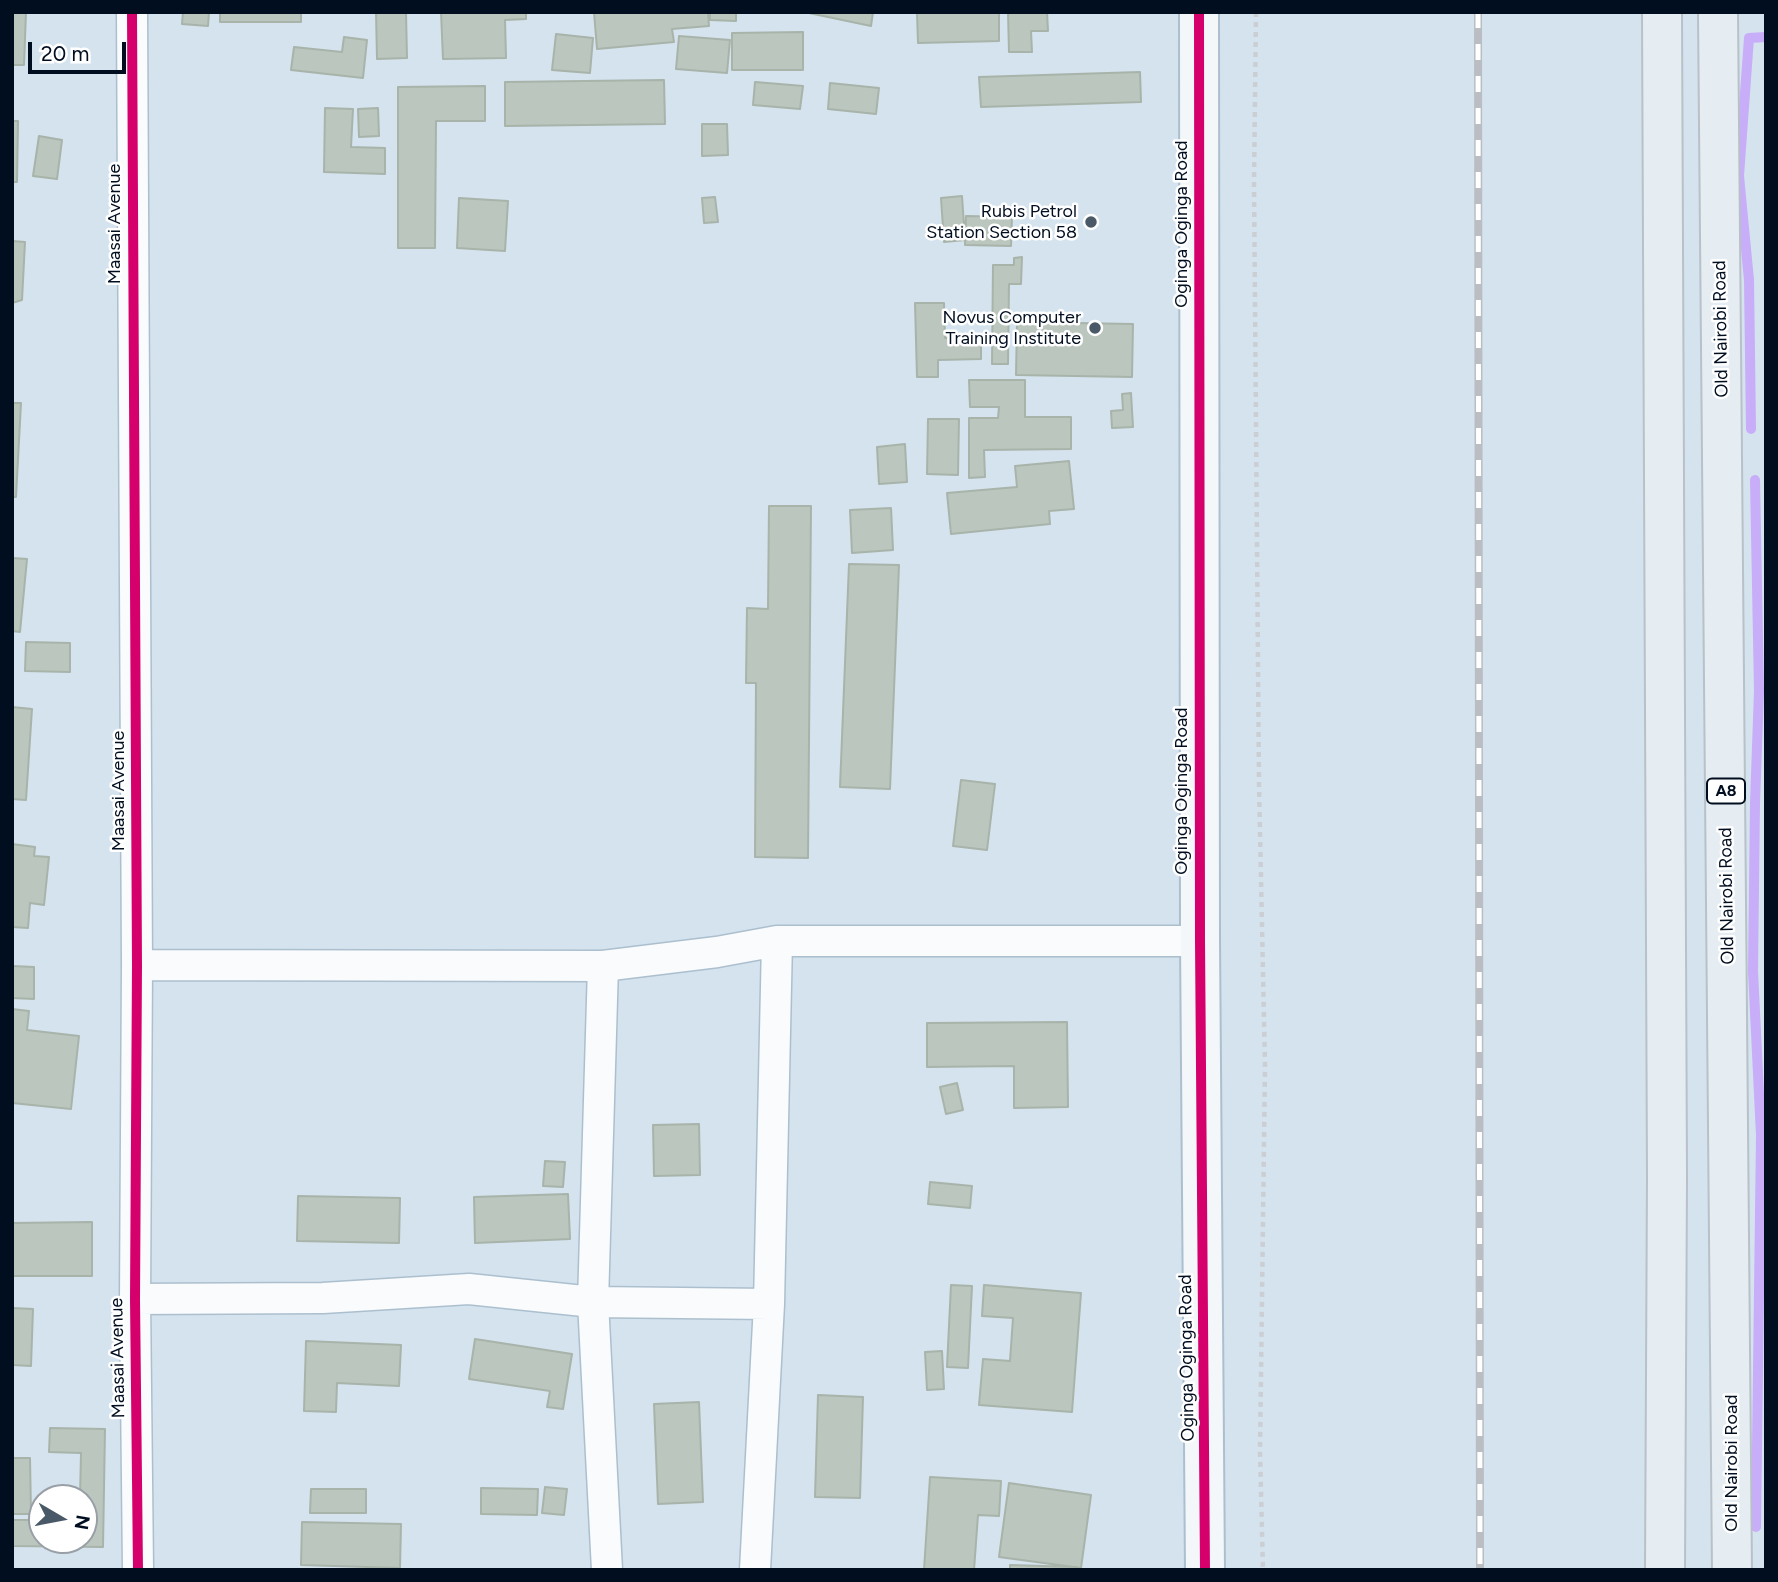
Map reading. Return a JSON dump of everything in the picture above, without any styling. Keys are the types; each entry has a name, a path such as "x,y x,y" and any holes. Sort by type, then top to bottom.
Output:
{"highway":[{"path":"1662,12 1668,1178 1665,1570"},
{"name":"Old Nairobi Road","path":"1718,12 1732,1570"}],"street":[{"name":"Maasai Avenue","path":"132,12 138,1570"},
{"name":"Oginga Oginga Road","path":"1199,12 1200,940 1205,1570"},
{"path":"137,965 603,967 777,941 1200,940"},
{"path":"755,1570 769,1304 777,941"},
{"path":"603,967 593,1302 607,1570"},
{"path":"135,1298 323,1298 469,1289 593,1302 769,1304"}],"path":[{"path":"1256,12 1259,784 1265,1066 1260,1452 1263,1570"}],"building":[{"path":"12,12 26,12 24,65 12,65"},
{"path":"183,12 209,12 208,26 182,24"},
{"path":"220,12 301,12 301,22 220,22"},
{"path":"376,12 406,12 407,58 377,59"},
{"path":"441,12 526,12 526,19 505,20 506,58 443,59"},
{"path":"594,12 708,12 709,26 672,29 674,42 597,49"},
{"path":"710,12 736,12 736,21 710,20"},
{"path":"804,12 873,12 871,26"},
{"path":"917,12 999,12 999,41 918,43"},
{"path":"1008,12 1047,12 1048,31 1031,31 1032,52 1009,52"},
{"path":"803,32 803,70 732,70 732,33"},
{"path":"556,34 593,38 590,73 552,70"},
{"path":"679,36 730,40 727,73 676,69"},
{"path":"344,37 367,40 363,78 291,70 294,47 342,52"},
{"path":"1140,72 1141,102 981,107 979,77"},
{"path":"664,80 665,124 505,126 505,82"},
{"path":"755,82 803,86 800,109 753,105"},
{"path":"830,83 879,88 876,114 828,109"},
{"path":"485,86 485,121 436,121 435,248 398,248 398,87"},
{"path":"325,108 353,109 351,147 385,148 385,174 324,172"},
{"path":"378,108 379,136 359,137 358,109"},
{"path":"12,121 18,121 17,182 12,182"},
{"path":"702,124 727,124 728,155 702,156"},
{"path":"39,136 62,140 57,179 33,176"},
{"path":"962,196 965,240 944,242 941,198"},
{"path":"715,197 718,222 704,223 702,198"},
{"path":"459,198 508,201 505,251 457,248"},
{"path":"966,216 1012,217 1011,246 965,245"},
{"path":"12,241 25,242 22,300 12,303"},
{"path":"1022,257 1021,284 1009,284 1008,364 992,364 993,265 1014,265 1014,258"},
{"path":"915,303 944,303 945,338 981,338 981,359 938,360 938,377 917,377"},
{"path":"1017,322 1133,324 1132,377 1016,375"},
{"path":"969,380 1025,380 1025,417 1071,417 1071,449 984,450 985,477 969,478 969,418 998,418 999,407 970,407"},
{"path":"1131,393 1133,427 1112,428 1111,411 1123,410 1122,394"},
{"path":"12,403 21,403 16,497 12,497"},
{"path":"928,419 959,419 958,475 927,474"},
{"path":"905,444 907,482 879,484 877,447"},
{"path":"1069,461 1074,509 1049,511 1050,524 951,534 947,493 1017,487 1015,466"},
{"path":"769,506 811,506 808,858 755,857 756,683 746,683 747,608 768,609"},
{"path":"891,508 893,550 852,553 850,510"},
{"path":"12,558 27,559 20,632 12,631"},
{"path":"849,564 899,565 890,789 840,787"},
{"path":"26,642 70,643 70,672 25,671"},
{"path":"12,707 32,709 26,800 12,799"},
{"path":"961,780 995,784 987,850 953,846"},
{"path":"12,844 35,847 34,856 49,857 44,905 30,903 28,928 12,927"},
{"path":"12,966 34,967 34,999 12,998"},
{"path":"12,1009 29,1011 27,1030 79,1036 71,1109 12,1103"},
{"path":"1067,1022 1068,1107 1014,1108 1014,1066 927,1067 927,1023"},
{"path":"957,1083 963,1110 946,1114 940,1087"},
{"path":"699,1124 700,1175 654,1176 653,1125"},
{"path":"545,1161 565,1162 563,1187 543,1186"},
{"path":"930,1182 972,1186 970,1208 928,1204"},
{"path":"568,1194 570,1239 475,1243 474,1197"},
{"path":"298,1196 400,1198 399,1243 297,1241"},
{"path":"92,1222 92,1276 12,1276 12,1223"},
{"path":"951,1285 972,1286 968,1368 947,1367"},
{"path":"984,1285 1081,1293 1072,1412 979,1405 983,1359 1010,1361 1013,1318 982,1316"},
{"path":"12,1308 33,1309 31,1366 12,1365"},
{"path":"475,1339 572,1354 563,1409 547,1407 550,1391 469,1379"},
{"path":"306,1341 401,1345 399,1386 337,1383 336,1412 304,1411"},
{"path":"942,1351 944,1389 927,1390 925,1352"},
{"path":"818,1395 863,1397 860,1498 815,1497"},
{"path":"699,1402 703,1502 658,1504 654,1404"},
{"path":"50,1428 105,1429 103,1547 98,1547 98,1484 80,1484 81,1453 49,1452"},
{"path":"12,1458 30,1458 28,1514 12,1514"},
{"path":"930,1477 1001,1481 999,1516 978,1515 974,1570 924,1570"},
{"path":"1009,1483 1091,1495 1081,1568 999,1557"},
{"path":"545,1487 567,1489 564,1515 542,1513"},
{"path":"481,1488 538,1489 537,1515 481,1514"},
{"path":"311,1489 366,1489 366,1513 310,1513"},
{"path":"12,1520 28,1520 28,1546 12,1546"},
{"path":"302,1522 401,1524 400,1568 301,1565"},
{"path":"1010,1565 1077,1567 1077,1570 1010,1570"}],"waterway":[{"path":"1751,429 1749,280 1739,176 1749,38 1766,37"},
{"path":"1755,480 1759,691 1753,971 1761,1135 1756,1527"}],"railway":[{"path":"1478,12 1480,1570"}],"cycle path":[{"path":"132,12 138,1570"},
{"path":"1199,12 1200,941 1205,1570"}],"place":[{"name":"Rubis Petrol Station Section 58","path":"1091,222"},
{"name":"Novus Computer Training Institute","path":"1095,328"}]}
